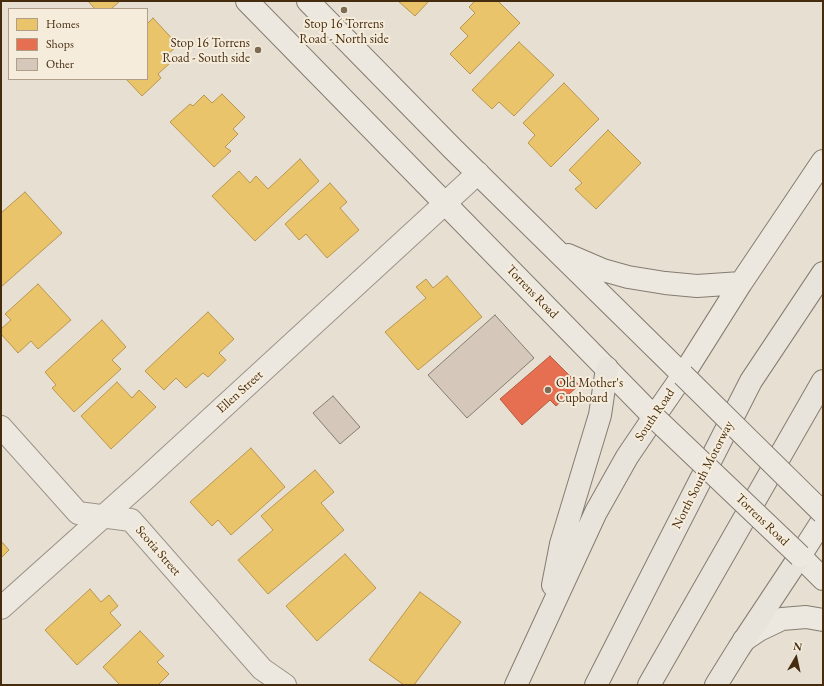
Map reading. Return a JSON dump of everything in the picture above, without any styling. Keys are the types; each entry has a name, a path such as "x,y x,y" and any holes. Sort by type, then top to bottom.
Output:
{"main road":[{"name":"Torrens Road","path":"247,1 654,417 823,579"},
{"path":"308,1 478,173 823,513"},
{"name":"South Road","path":"516,685 596,512 627,457 683,375 741,283 823,161"},
{"name":"Ellen Street","path":"1,608 104,516 478,173"},
{"path":"556,250 603,270 628,277 665,283 698,286 741,283"},
{"name":"North South Motorway","path":"596,685 751,381 823,272"},
{"path":"546,620 561,544 600,415 607,368"},
{"path":"649,685 823,381"},
{"name":"Scotia Street","path":"1,428 78,512 131,520 262,669 285,685"},
{"path":"716,685 823,520"},
{"path":"744,640 759,630 782,619 806,617 823,620"}],"building: Homes":[{"path":"88,1 120,1 112,8 94,8"},
{"path":"398,1 429,1 415,16"},
{"path":"475,1 498,1 520,23 470,74 450,54 468,36 460,28 475,13 469,7"},
{"path":"153,18 178,45 165,57 170,63 158,74 161,78 142,96 127,80 148,80 148,23"},
{"path":"519,42 554,75 514,116 499,102 492,109 472,90"},
{"path":"564,83 599,119 551,167 528,143 535,135 523,123"},
{"path":"222,94 245,117 233,129 238,134 225,147 231,151 214,167 170,122 190,104 193,106 204,95 212,103"},
{"path":"608,130 641,163 596,209 575,189 582,183 569,170"},
{"path":"300,159 319,181 255,241 212,196 239,171 250,183 256,176 268,189"},
{"path":"330,183 347,202 340,208 359,230 327,258 306,234 299,240 285,224"},
{"path":"25,192 62,233 1,287 1,213"},
{"path":"447,276 482,317 418,370 385,332 426,298 416,287 426,279 433,288"},
{"path":"38,284 71,320 38,349 31,341 18,353 1,334 1,329 11,320 5,314"},
{"path":"208,312 234,339 219,353 226,360 208,377 203,373 186,388 176,378 164,390 145,371"},
{"path":"102,320 126,347 112,360 121,369 74,412 52,388 56,385 45,372"},
{"path":"117,382 132,398 139,390 156,407 111,449 81,416"},
{"path":"251,448 285,487 231,535 218,520 212,526 190,502"},
{"path":"315,470 334,492 321,503 344,530 268,594 238,560 273,530 261,516"},
{"path":"1,541 9,550 1,558"},
{"path":"345,554 376,588 317,641 286,606"},
{"path":"90,589 101,602 109,595 118,606 110,613 121,625 77,665 45,630"},
{"path":"420,592 461,622 414,685 404,685 369,660"},
{"path":"140,631 164,656 157,662 169,674 158,685 120,685 103,667"}],"building: Shops":[{"path":"550,356 579,385 556,406 550,400 522,425 500,399"}],"building: Other":[{"path":"495,315 534,358 467,418 428,375"},
{"path":"333,396 360,427 340,444 313,413"}],"place":[{"name":"Stop 16 Torrens Road - North side","path":"344,10"},
{"name":"Stop 16 Torrens Road - South side","path":"258,50"},
{"name":"Old Mother's Cupboard","path":"548,390"}]}
